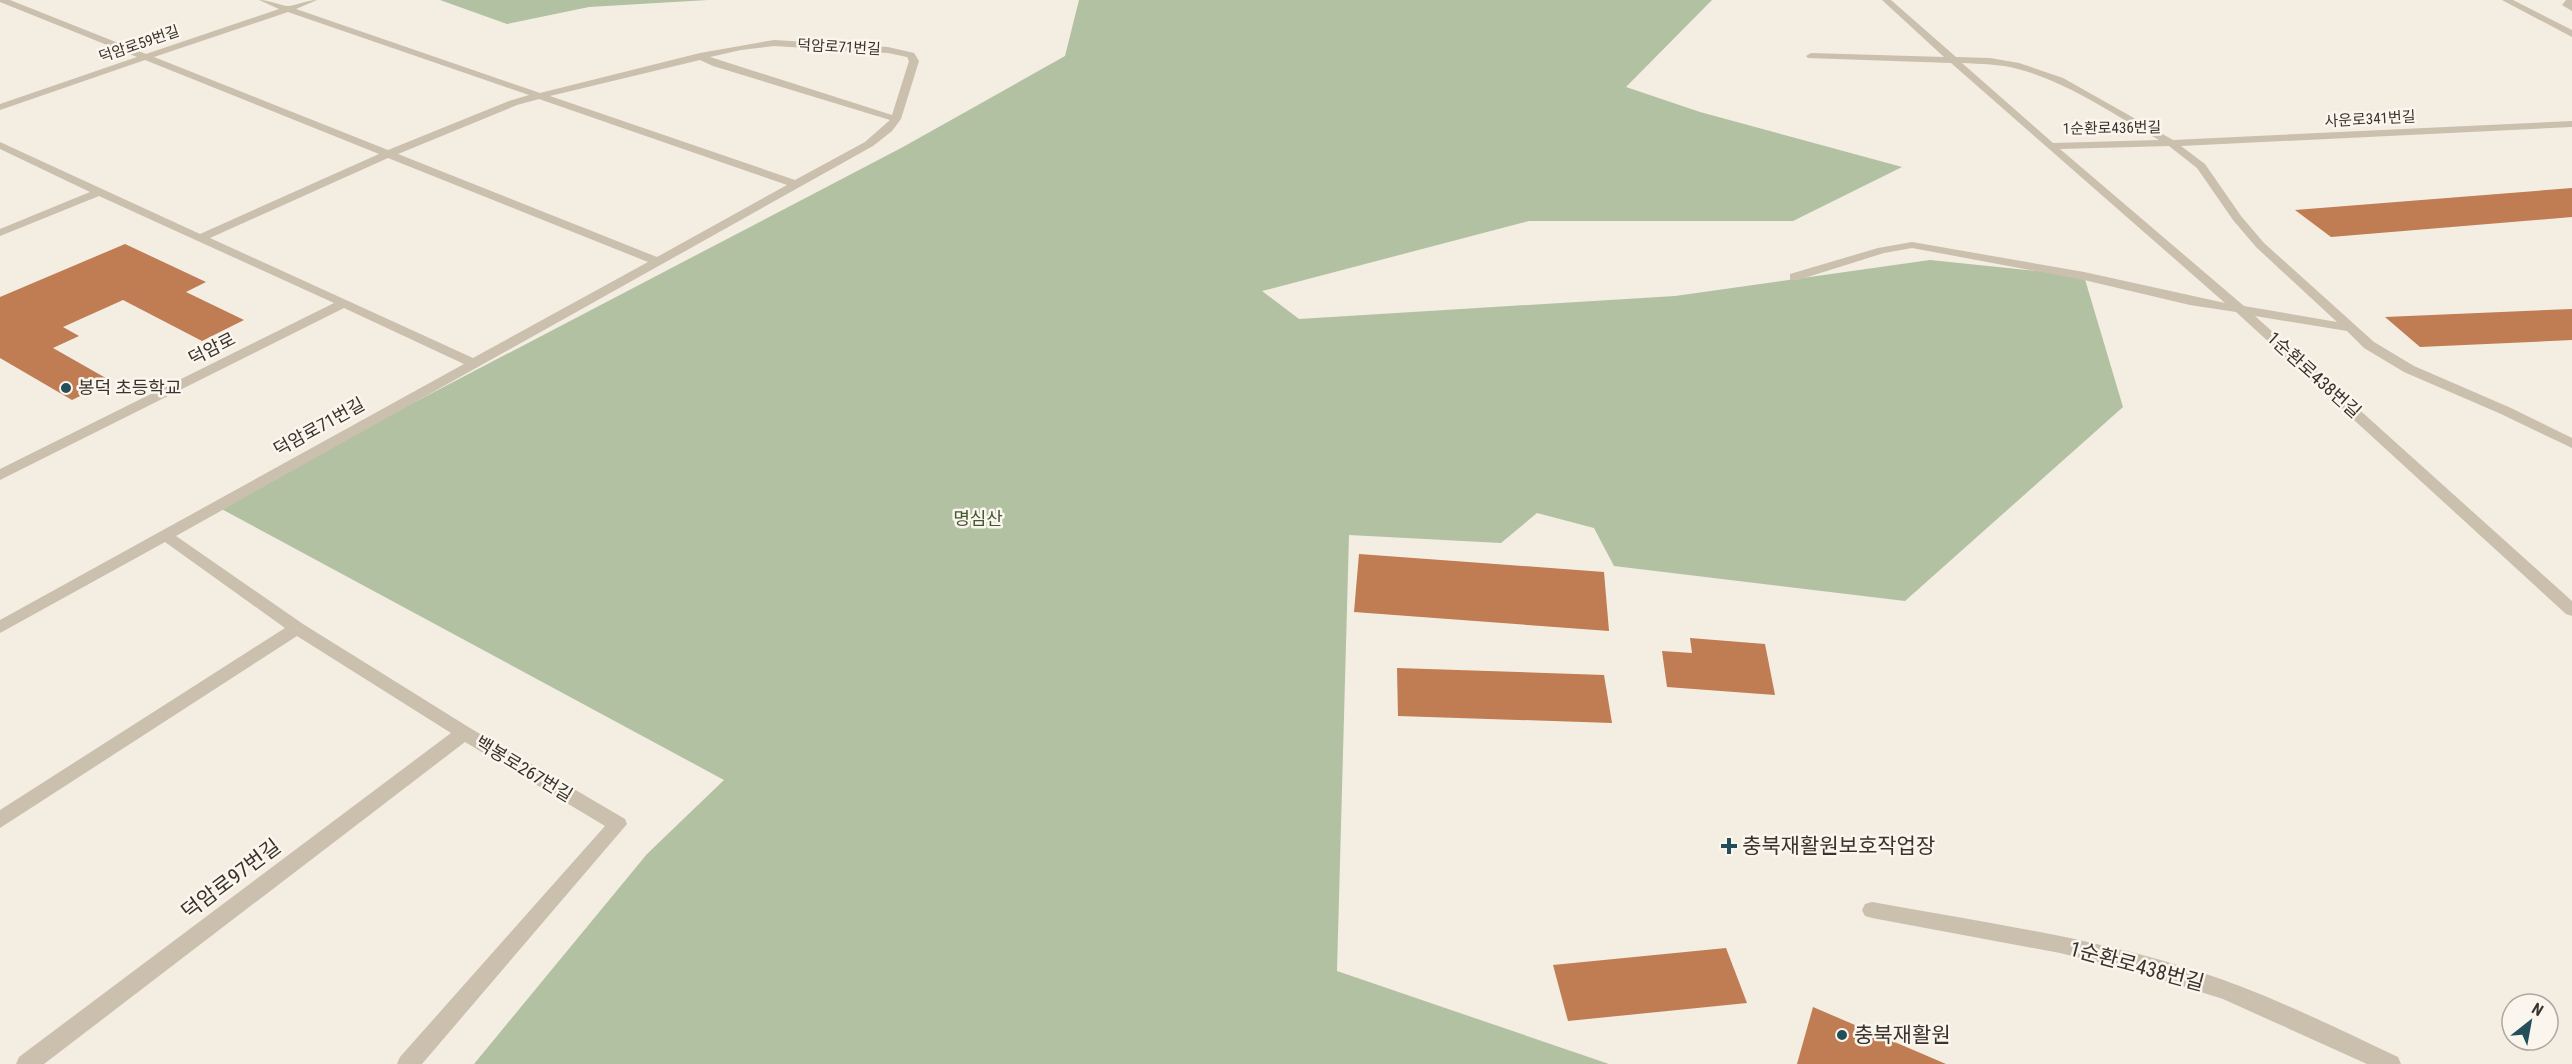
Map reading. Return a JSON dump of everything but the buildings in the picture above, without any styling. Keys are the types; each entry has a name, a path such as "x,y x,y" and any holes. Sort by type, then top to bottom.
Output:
{"street":[{"path":"2,0 657,261"},
{"path":"263,0 795,184"},
{"name":"덕암로59번길","path":"0,107 313,0"},
{"name":"1순환로436번길","path":"1886,0 2050,146 2170,143 2201,166 2236,218 2260,244 2368,345 2409,369 2506,411 2572,444"},
{"path":"2506,0 2572,34"},
{"path":"2571,0 2566,5 2572,8"},
{"name":"덕암로71번길","path":"0,627 869,144 888,129 896,119 914,61 911,56 901,51 774,43 700,56 538,95 388,154 199,239"},
{"path":"700,56 726,67 896,119"},
{"path":"1810,56 1990,61 2042,72 2112,108 2170,143"},
{"name":"사운로341번길","path":"2170,143 2572,124"},
{"path":"0,145 98,193 473,363"},
{"name":"1순환로438번길","path":"2050,146 2241,310 2572,610"},
{"path":"0,232 98,193"},
{"path":"1794,278 1882,250 1912,245 2084,276 2241,310 2350,328"},
{"name":"덕암로","path":"0,475 344,303"},
{"name":"백봉로267번길","path":"165,535 297,628 464,734 618,824 408,1064"},
{"path":"0,820 297,628"},
{"name":"덕암로97번길","path":"27,1064 464,734"},
{"name":"1순환로438번길","path":"1872,910 2062,946 2171,971 2248,998 2390,1064"}],"green space":[{"path":"440,0 708,0 589,7 507,24"},
{"name":"명심산","path":"1079,0 1712,0 1626,87 1700,112 1902,167 1793,221 1529,221 1262,291 1299,319 1675,296 1930,260 2084,276 2123,407 1905,601 1614,566 1594,528 1537,513 1501,543 1349,535 1337,971 1609,1064 474,1064 647,854 724,780 216,506 903,147 1065,56"}],"place":[{"name":"봉덕 초등학교","path":"66,388"},
{"name":"충북재활원보호작업장","path":"1729,846"},
{"name":"충북재활원","path":"1842,1035"}]}
